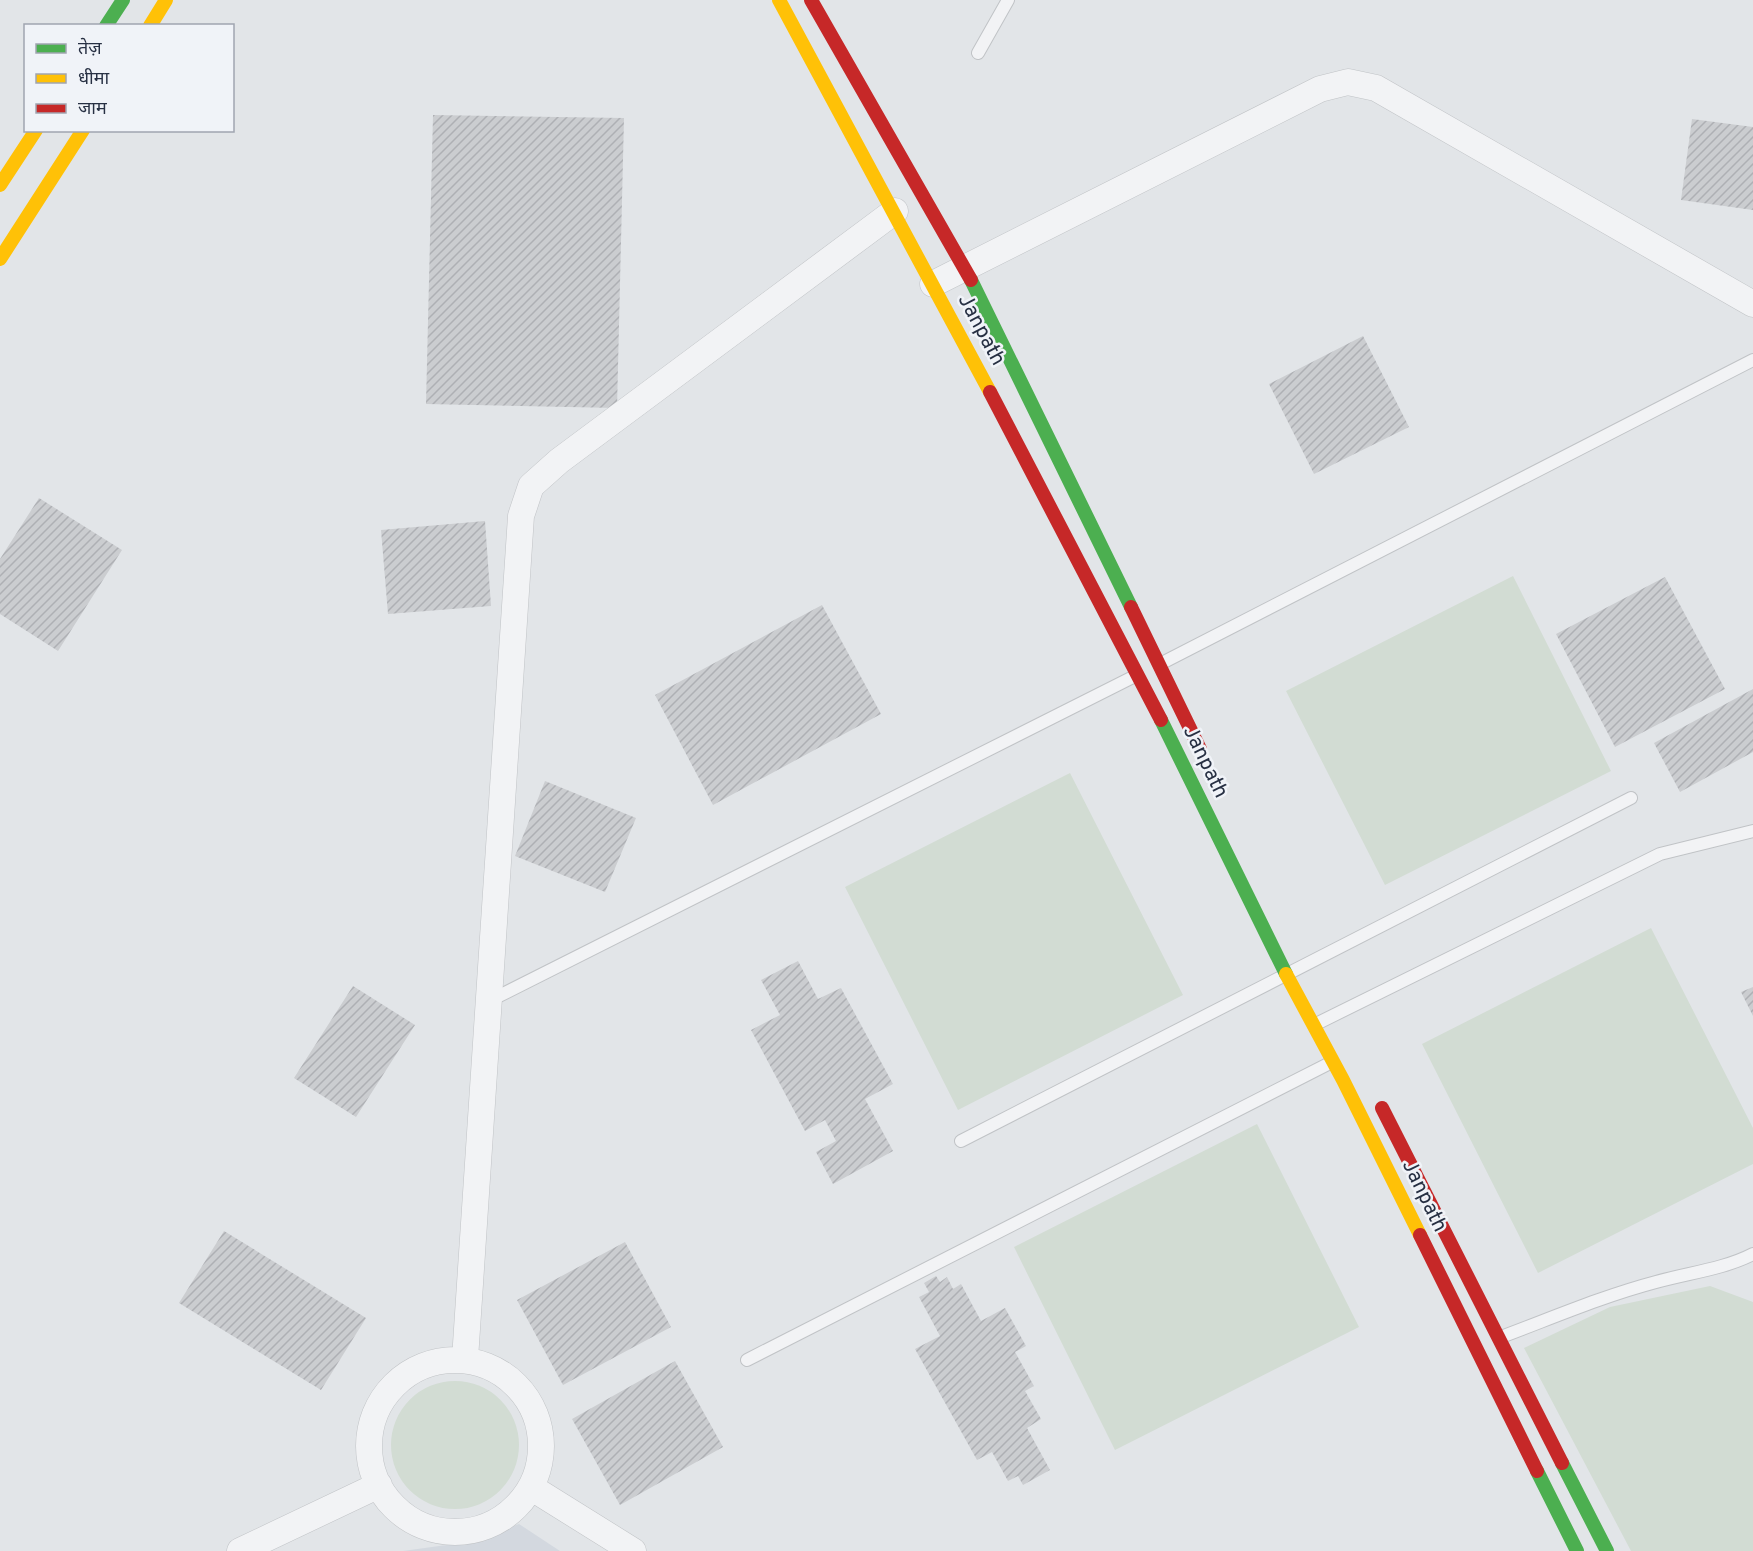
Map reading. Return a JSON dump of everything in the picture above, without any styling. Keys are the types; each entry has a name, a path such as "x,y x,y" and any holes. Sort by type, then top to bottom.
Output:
{"main road":[{"path":"107,24 123,0"},
{"path":"151,24 166,0"},
{"name":"Janpath","path":"779,0 895,211 1138,674 1286,974 1333,1062 1577,1551"},
{"name":"Janpath","path":"811,0 965,268 1206,761"},
{"path":"0,185 35,132"},
{"path":"0,259 82,132"},
{"name":"Janpath","path":"1376,1098 1500,1337 1607,1551"}],"street":[{"path":"933,284 1320,89 1348,82 1376,88 1753,304"},
{"path":"465,1359 521,516 531,486 559,461 895,211"},
{"path":"465,1359 497,1370 523,1391 539,1421 543,1455 532,1488 510,1514 480,1530 446,1533 413,1523 387,1501 379,1485 371,1471 369,1437 379,1404 400,1378 431,1363 465,1359"},
{"path":"240,1551 379,1485"},
{"path":"532,1488 633,1551"}],"lane":[{"path":"978,52 1008,0"},
{"path":"489,1001 1159,665 1753,360"},
{"path":"961,1141 1631,798"},
{"path":"1314,1025 1660,854 1753,831"},
{"path":"747,1360 1333,1062"},
{"path":"1475,1348 1606,1296 1753,1254"}],"shaded area":[{"path":"1513,576 1611,771 1385,885 1286,691"},
{"path":"1070,773 1183,995 958,1110 845,887"},
{"path":"1651,928 1753,1128 1753,1164 1538,1273 1422,1044"},
{"path":"1257,1124 1359,1327 1115,1450 1014,1247"},
{"path":"1710,1286 1753,1302 1753,1551 1631,1551 1524,1348 1610,1307"},
{"path":"455,1381 479,1386 500,1400 514,1421 519,1445 514,1469 500,1490 479,1504 455,1509 431,1504 410,1490 396,1469 391,1445 396,1421 410,1400 431,1386"},
{"path":"519,1524 560,1551 403,1551 468,1542"}],"building":[{"path":"433,115 624,118 617,408 426,404"},
{"path":"1692,119 1753,127 1753,210 1681,200"},
{"path":"1363,336 1409,427 1314,474 1269,384"},
{"path":"39,498 122,550 58,651 0,614 0,559"},
{"path":"485,521 491,606 388,614 381,530"},
{"path":"1665,577 1725,689 1615,747 1556,634"},
{"path":"822,605 881,714 713,805 655,695"},
{"path":"1753,689 1753,752 1680,792 1654,743"},
{"path":"545,781 636,818 605,892 515,856"},
{"path":"798,961 818,999 841,988 893,1084 865,1099 893,1151 833,1184 816,1152 836,1141 825,1120 805,1131 751,1030 780,1015 761,980"},
{"path":"353,986 415,1025 356,1117 294,1078"},
{"path":"1753,987 1753,1016 1741,992"},
{"path":"224,1231 366,1318 321,1390 179,1303"},
{"path":"625,1242 671,1327 563,1385 517,1300"},
{"path":"936,1276 940,1282 947,1277 953,1289 961,1284 981,1321 1005,1308 1026,1346 1015,1352 1034,1386 1025,1391 1041,1419 1027,1428 1050,1470 1023,1485 1018,1476 1008,1481 992,1452 977,1460 915,1349 940,1336 919,1297 929,1292 924,1283"},
{"path":"675,1361 723,1447 620,1505 572,1419"}],"traffic: fast":[{"path":"107,24 123,0"},
{"path":"971,280 1131,607"},
{"path":"1161,720 1286,974"},
{"path":"1562,1463 1607,1551"},
{"path":"1537,1471 1577,1551"}],"traffic: slow":[{"path":"151,24 166,0"},
{"path":"779,0 990,392"},
{"path":"0,185 35,132"},
{"path":"0,259 82,132"},
{"path":"1286,974 1343,1080 1420,1235"}],"traffic: jam":[{"path":"811,0 971,280"},
{"path":"990,392 1161,720"},
{"path":"1131,607 1200,749"},
{"path":"1382,1108 1562,1463"},
{"path":"1420,1235 1537,1471"}]}
